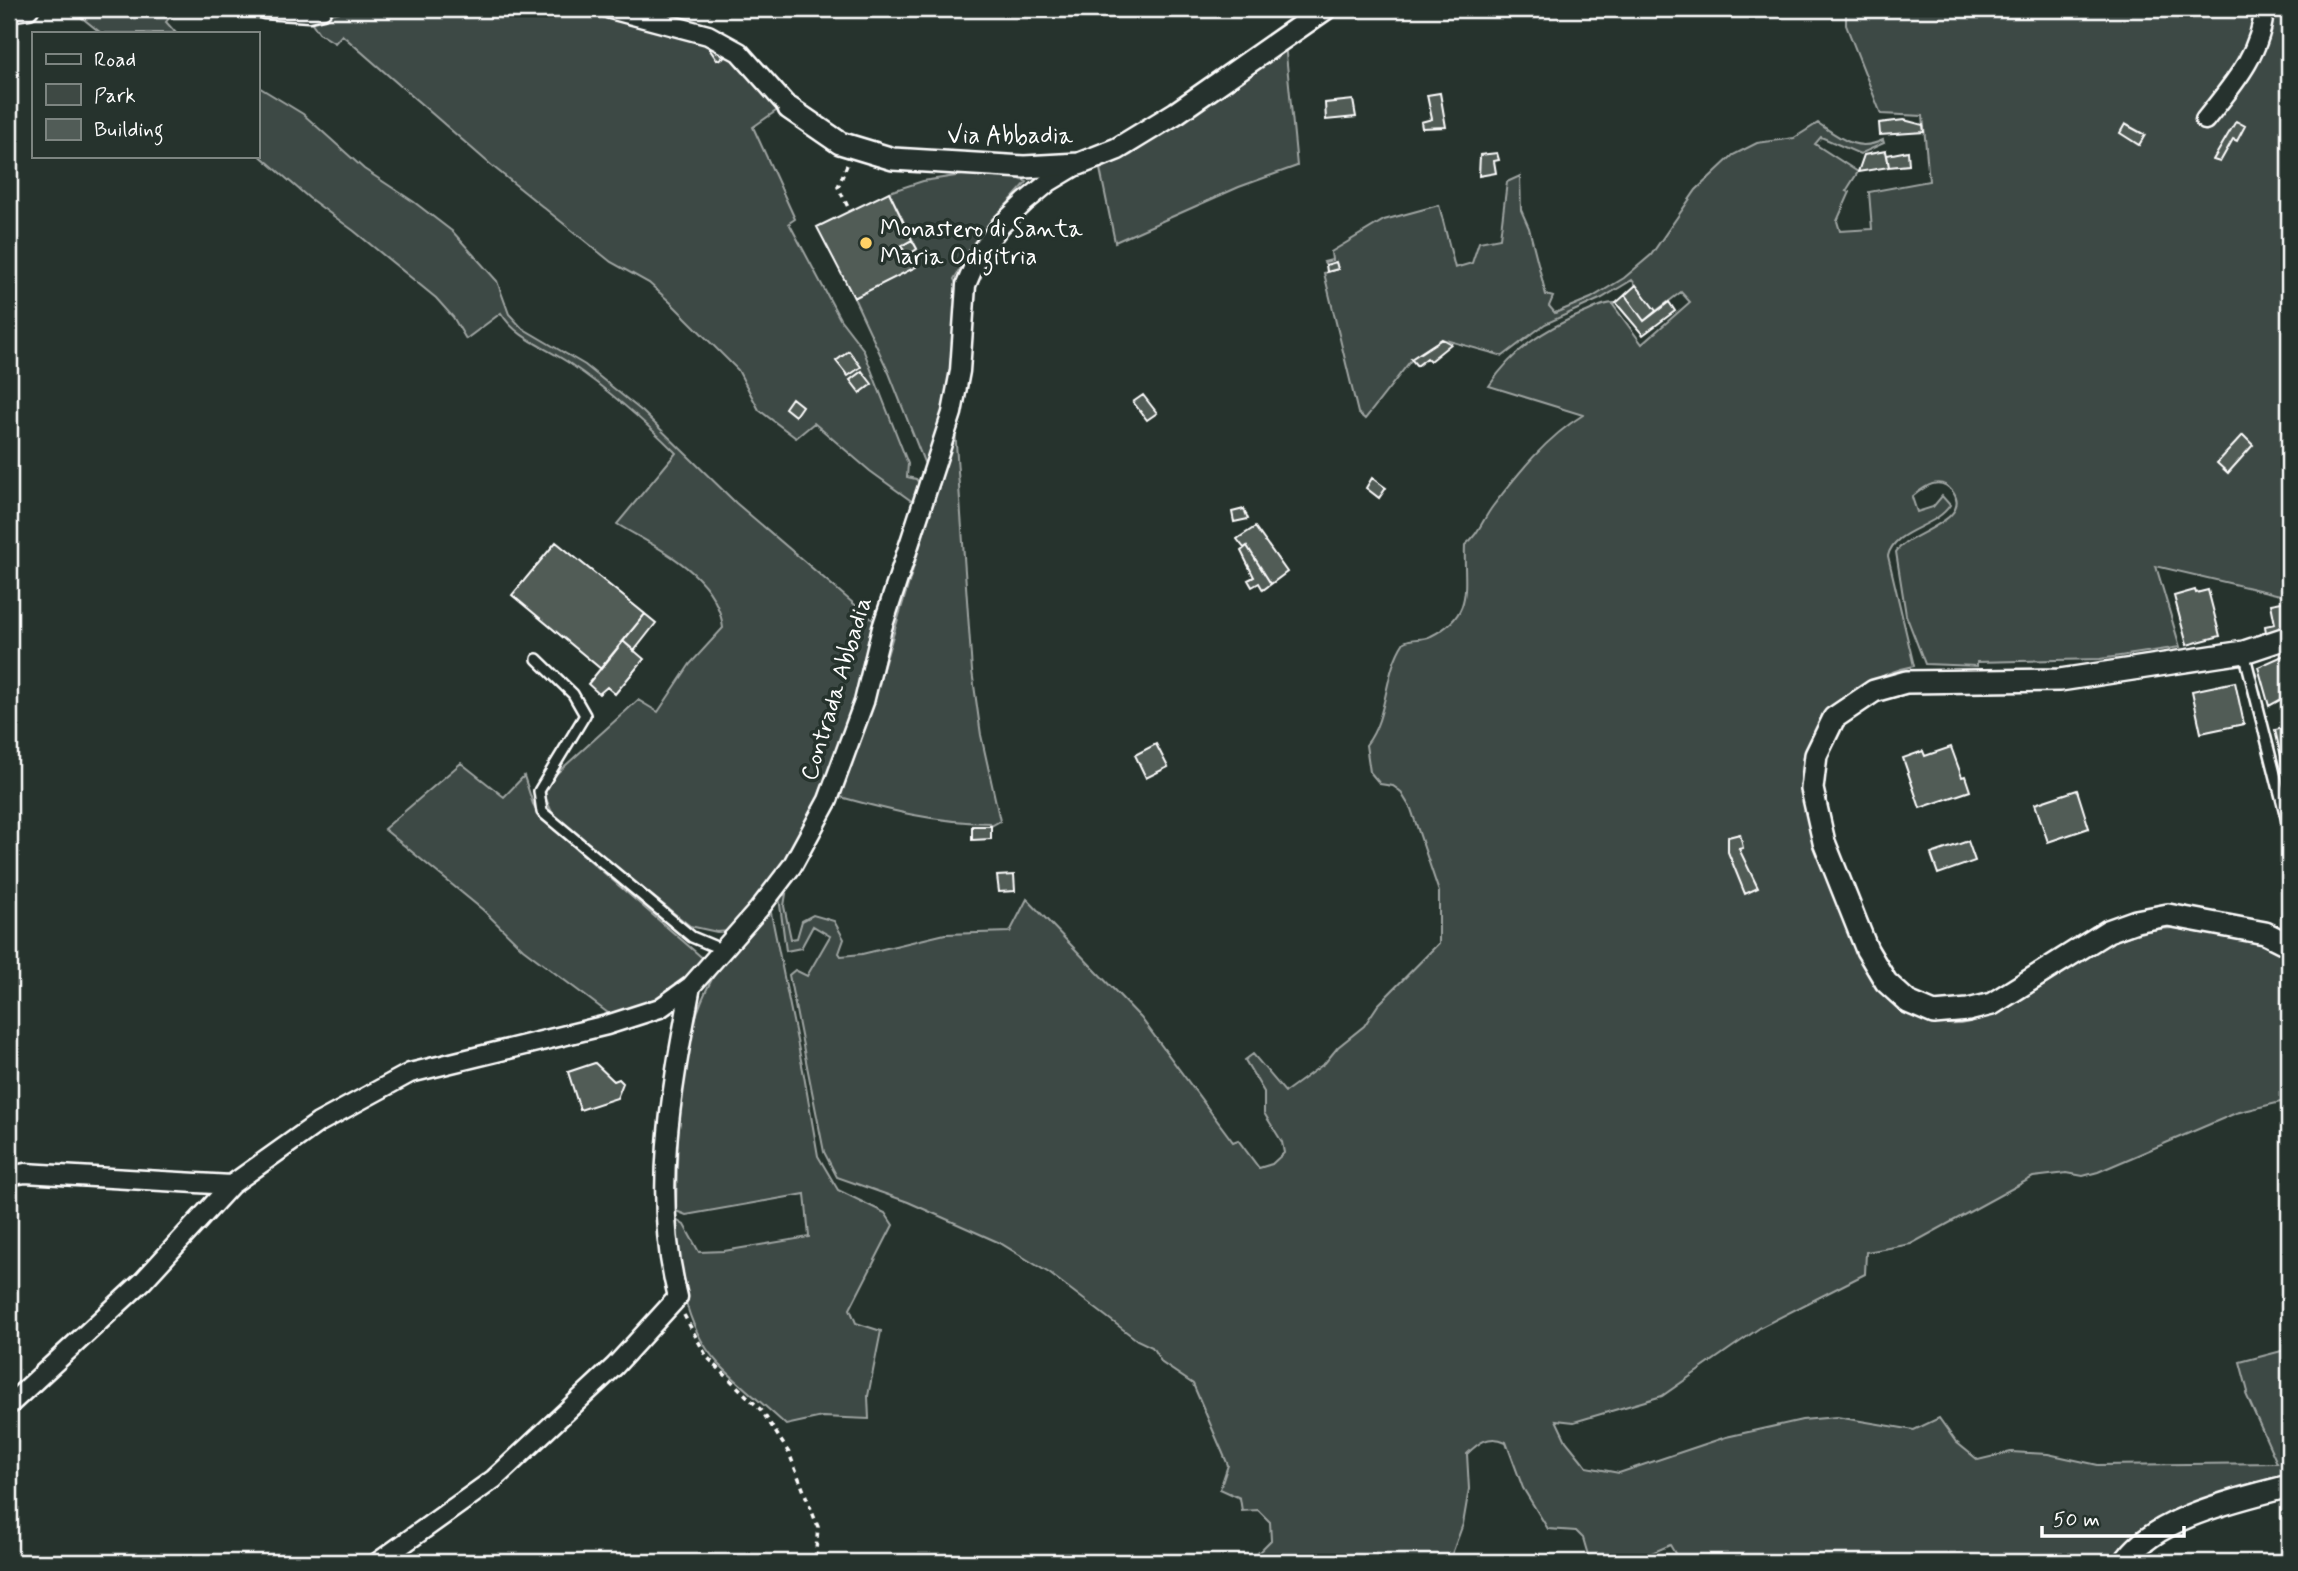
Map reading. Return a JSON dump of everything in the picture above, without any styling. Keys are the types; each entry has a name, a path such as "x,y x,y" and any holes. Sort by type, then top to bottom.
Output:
{"street":[{"path":"9,12 29,9"},
{"path":"264,9 309,12 322,9"},
{"path":"610,9 717,40 739,52 789,108"},
{"name":"Via Abbadia","path":"789,108 824,134 857,150 911,161 1024,167 1079,164 1117,149 1176,113 1325,9"},
{"path":"2205,120 2241,73 2257,41 2264,9"},
{"name":"Contrada Abbadia","path":"9,1405 143,1281 231,1185 318,1123 410,1073 607,1025 660,1008 691,986 723,950 792,866 832,788 864,702 881,628 952,413 960,371 966,285 980,252 1024,202 1079,164"},
{"path":"2289,637 2244,652 2060,680 1906,682 1874,691 1834,718 1816,755 1812,789 1825,842 1867,950 1886,982 1908,1002 1934,1013 1968,1010 1992,1004 2108,931 2146,919 2168,915 2219,923 2266,933 2289,945"},
{"path":"378,1562 494,1479 615,1366 678,1297 669,1262 666,1193 669,1104 691,986"},
{"path":"9,1177 25,1173 231,1185"},
{"path":"2125,1562 2155,1532 2237,1499 2289,1486"}],"lane":[{"path":"2244,652 2289,829"},
{"path":"537,659 573,694 585,715 539,791 542,812 692,937 723,950"}],"path":[{"path":"850,211 838,187 857,150"},
{"path":"678,1297 682,1312 707,1357 762,1411 789,1453 818,1527 815,1562"}],"green space":[{"path":"71,9 176,9 166,22 175,32 100,32"},
{"path":"234,9 326,15 354,9 610,9 707,36 717,60 731,56 776,103 776,111 753,127 795,219 789,223 840,319 863,349 908,464 907,477 916,479 921,485 917,505 870,471 814,423 796,438 759,410 738,370 649,283 611,262 491,165 342,35 335,43 319,33 312,23 314,19 279,19"},
{"path":"1846,9 2289,9 2289,597 2156,566 2180,647 2100,659 1977,662 1977,666 1925,664 1906,615 1896,552 1902,545 1936,526 1954,511 1957,502 1948,487 1938,483 1927,486 1912,497 1917,512 1933,507 1942,496 1950,505 1944,513 1898,540 1888,556 1914,666 1890,673 1870,683 1853,697 1839,714 1822,755 1818,803 1825,834 1871,969 1884,983 1936,1022 1957,1024 1980,1019 2004,1009 2116,941 2159,929 2227,932 2289,954 2289,1100 2236,1113 2098,1172 2083,1176 2067,1173 2033,1177 1911,1244 1866,1252 1865,1274 1761,1327 1662,1396 1574,1422 1556,1420 1566,1441 1587,1467 1619,1473 1726,1437 1802,1420 1837,1417 1914,1430 1939,1418 1956,1442 1978,1460 2011,1452 2048,1454 2098,1465 2277,1463 2246,1394 2248,1392 2240,1362 2289,1349 2289,1481 2212,1501 2122,1562 1680,1562 1670,1545 1631,1562 1590,1562 1583,1538 1576,1531 1548,1529 1523,1488 1506,1442 1489,1439 1467,1454 1469,1489 1463,1524 1449,1562 1249,1562 1271,1540 1270,1522 1258,1510 1242,1511 1240,1498 1220,1489 1228,1465 1193,1384 1162,1363 1152,1347 1137,1340 1049,1273 1000,1243 908,1202 837,1177 824,1152 789,975 795,970 807,976 830,936 813,926 801,948 786,951 779,897 786,894 784,906 791,939 797,938 802,921 813,915 834,921 844,939 839,953 841,956 862,954 945,934 1010,932 1027,899 1141,1018 1233,1142 1238,1140 1259,1168 1272,1164 1284,1153 1282,1142 1264,1113 1264,1092 1245,1060 1253,1054 1285,1092 1325,1063 1338,1047 1364,1026 1378,1005 1439,943 1439,892 1411,809 1400,791 1393,786 1380,784 1370,772 1366,745 1379,721 1392,667 1404,642 1431,636 1455,618 1461,608 1465,586 1465,545 1534,456 1557,434 1583,415 1489,386 1508,362 1530,342 1569,319 1600,306 1616,303 1613,305 1642,344 1690,302 1681,292 1656,311 1632,280 1602,298 1545,324 1503,356 1442,339 1412,359 1365,419 1358,413 1324,273 1338,269 1336,263 1326,265 1324,262 1332,260 1331,252 1384,220 1439,205 1455,268 1472,263 1479,242 1500,238 1507,182 1520,176 1521,210 1529,228 1546,295 1553,297 1549,306 1555,313 1591,298 1624,278 1651,255 1696,190 1733,155 1757,143 1794,138 1818,123 1849,142 1865,145 1883,140 1884,143 1860,154 1821,137 1815,144 1858,172 1846,191 1850,192 1837,221 1840,231 1872,229 1869,192 1929,181 1923,116 1881,114 1846,25"},
{"path":"1285,44 1297,166 1239,187 1115,242 1100,169 1131,155"},
{"path":"259,87 303,114 364,169 453,232 497,281 509,314 522,328 585,365 643,412 736,503 881,627 828,782 783,870 730,931 717,932 690,926 554,817 546,799 545,784 638,700 658,712 690,664 723,628 710,592 698,578 667,553 617,524 676,453 611,394 569,363 523,336 501,313 466,339 453,317 436,298 309,198 259,155"},
{"path":"969,174 1011,175 1027,182 984,230 954,279 958,288 947,399 928,460 924,462 889,373 854,298 915,267 908,255 917,249 889,192 923,181"},
{"path":"955,429 972,671 981,735 1000,821 991,826 990,823 913,815 837,796 877,689"},
{"path":"461,763 504,797 524,776 533,804 542,819 706,961 651,1003 612,1016 523,949 483,910 384,829"},
{"path":"770,908 818,1156 838,1190 885,1213 893,1225 850,1309 856,1323 881,1331 868,1396 869,1419 822,1417 786,1425 726,1371 706,1348 690,1314 680,1277 676,1220 684,1225 699,1252 724,1251 809,1237 805,1194 686,1215 676,1211 681,1092 691,1033 700,1005 718,969"}],"building":[{"path":"711,40 729,55 717,60 710,50"},
{"path":"1440,93 1446,127 1422,128 1421,122 1432,119 1427,95"},
{"path":"1353,100 1356,117 1326,120 1325,103"},
{"path":"1904,120 1923,125 1924,132 1880,135 1879,123"},
{"path":"2236,121 2245,126 2237,141 2233,139 2220,162 2213,160"},
{"path":"2125,124 2145,135 2139,145 2120,133"},
{"path":"1886,151 1889,167 1858,172 1864,155"},
{"path":"1908,151 1909,165 1889,167 1887,155"},
{"path":"1497,153 1499,160 1494,161 1496,173 1479,176 1480,155"},
{"name":"Monastero di Santa Maria Odigitria","path":"889,192 912,240 901,246 916,267 854,298 817,227"},
{"path":"912,240 917,249 907,256 901,246"},
{"path":"1336,262 1338,269 1327,272 1326,265"},
{"path":"1636,285 1656,311 1644,321 1625,295"},
{"path":"1625,295 1644,321 1669,302 1675,311 1643,335 1616,303"},
{"path":"1442,339 1451,344 1430,361 1427,358 1417,366 1411,359"},
{"path":"849,351 861,367 848,376 836,361"},
{"path":"862,371 872,384 860,393 850,380"},
{"path":"1143,395 1157,413 1147,420 1133,402"},
{"path":"792,398 802,406 795,416 785,408"},
{"path":"2243,435 2253,445 2228,473 2217,463"},
{"path":"1372,478 1386,488 1379,498 1366,488"},
{"path":"1244,509 1248,519 1234,522 1232,512"},
{"path":"1255,527 1287,572 1271,584 1247,546 1244,548 1237,539"},
{"path":"556,542 645,614 601,669 512,595"},
{"path":"1247,546 1271,584 1263,590 1259,583 1252,587 1248,580 1254,577 1241,551"},
{"path":"2195,590 2196,593 2208,590 2220,636 2187,645 2174,596"},
{"path":"2287,601 2289,628 2266,633 2265,626 2275,624 2271,604"},
{"path":"645,614 656,623 634,651 623,641"},
{"path":"623,641 644,659 615,694 607,687 599,694 588,684"},
{"path":"2289,653 2289,695 2269,706 2258,667"},
{"path":"2235,682 2244,724 2201,733 2192,691"},
{"path":"2289,727 2289,764 2283,765 2275,730"},
{"path":"1156,744 1168,767 1146,778 1135,755"},
{"path":"1951,747 1970,791 1920,808 1903,758 1923,751 1925,756"},
{"path":"2077,790 2089,828 2048,842 2035,804"},
{"path":"972,826 991,826 991,839 972,840"},
{"path":"1740,834 1743,848 1739,849 1758,888 1745,894 1728,852 1728,837"},
{"path":"1968,841 1975,861 1938,874 1931,854"},
{"path":"1014,875 1015,891 999,892 997,876"},
{"path":"595,1063 614,1081 619,1079 623,1083 617,1098 580,1110 568,1072"}],"place":[{"name":"Monastero di Santa Maria Odigitria","path":"866,243"}]}
